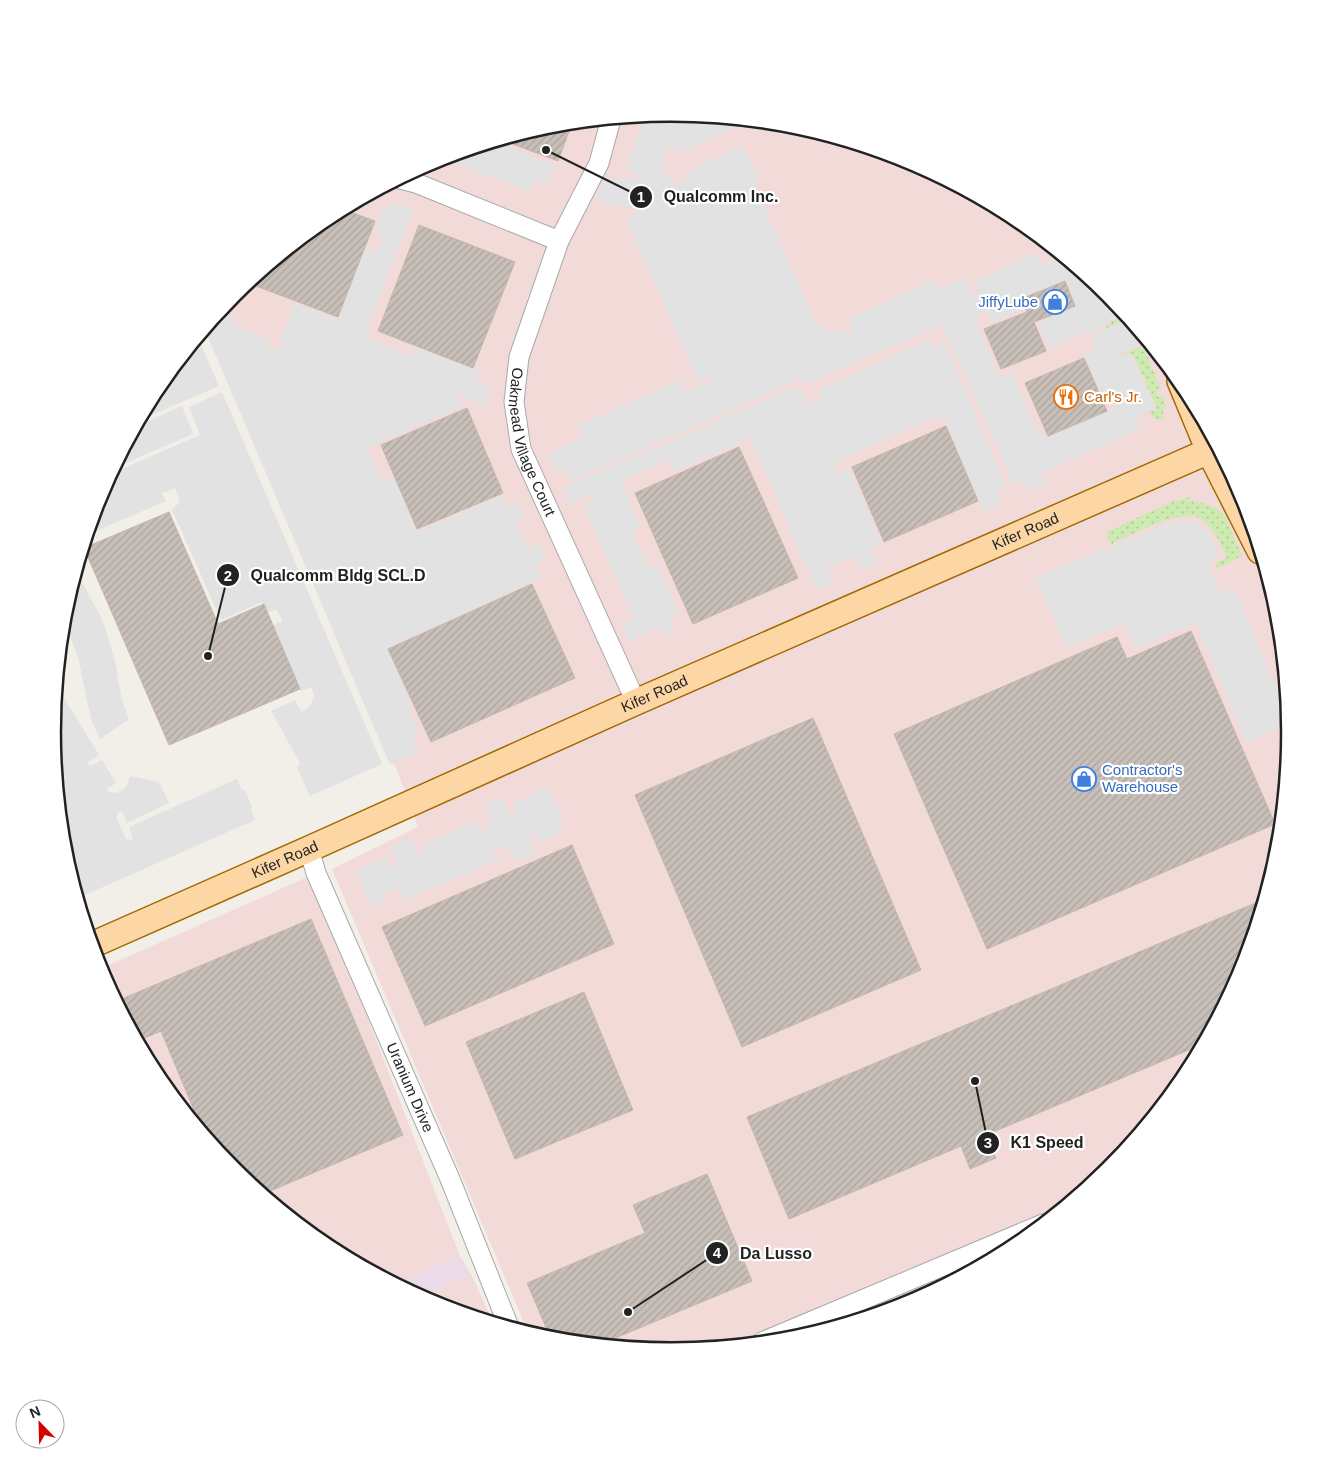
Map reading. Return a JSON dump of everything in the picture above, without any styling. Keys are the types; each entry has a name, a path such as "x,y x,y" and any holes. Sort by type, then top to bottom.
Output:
{"main road":[{"name":"Kifer Road","path":"99,941 636,702 1212,449"}],"street":[{"name":"Oakmead Village Court","path":"609,125 599,163 559,241 519,357 514,402 521,449 636,702"},
{"path":"409,182 559,241"},
{"name":"Uranium Drive","path":"309,849 316,873 450,1179 507,1319"},
{"path":"786,1332 1018,1234"}],"shaded area":[{"path":"632,123 711,123 791,133 829,143 868,154 905,168 941,185 1011,225 1043,248 1103,300 1130,330 1156,361 1200,427 1219,462 1249,536 1261,574 1277,652 1282,732 1280,772 1277,812 1261,890 1235,966 1219,1002 1179,1071 1156,1103 1103,1164 1074,1191 1011,1239 977,1260 905,1296 868,1310 791,1331 751,1337 711,1341 632,1341 552,1331 525,1324 332,869 418,827 398,773 211,333 240,300 269,273 332,225 366,204 438,168 475,154 552,133 592,127"},
{"path":"643,123 711,123 740,126 682,151 667,149 662,164 667,176 674,183 683,183 693,167 743,147 759,181 754,185 817,325 824,329 845,333 854,329 849,318 935,280 940,289 965,278 974,296 980,293 975,281 1037,253 1042,265 1052,255 1103,300 1113,311 1116,318 1105,323 1106,326 1087,332 1049,349 1038,322 1077,306 1066,280 1024,297 1028,307 992,323 985,311 975,319 1000,377 1012,373 1037,430 1048,437 1113,408 1118,403 1117,400 1105,405 1083,353 1095,348 1090,336 1122,321 1136,337 1139,345 1118,355 1121,357 1131,353 1155,408 1137,416 1136,419 1140,429 1041,473 1046,484 1029,491 1024,481 1014,485 942,325 805,384 798,380 571,481 567,471 564,470 556,473 547,454 581,438 583,435 579,425 681,380 688,391 712,380 710,376 698,381 626,219 637,214 637,209 597,202 603,179 636,178 637,175 625,169"},
{"path":"504,146 555,165 548,184 536,180 530,192 453,162"},
{"path":"390,202 413,209 365,337 412,357 416,346 481,371 477,382 488,387 487,405 460,395 458,398 462,406 367,448 383,482 394,477 418,532 501,495 507,506 516,501 525,519 516,523 527,549 539,544 546,561 536,566 541,578 387,648 412,705 409,707 420,732 412,736 419,753 390,765 208,336 230,312 237,327 271,341 267,352 287,344 280,341 295,302 336,319 364,249 377,253 383,236 374,232 382,210 387,211"},
{"path":"930,339 934,348 945,343 1007,488 997,493 1001,503 984,511 946,422 939,417 841,459 836,470 838,472 848,467 882,544 870,549 876,563 861,570 854,556 828,568 834,582 817,590 750,438 673,472 668,460 621,481 640,527 632,530 648,568 657,564 679,614 668,620 676,627 668,636 656,629 629,641 622,623 633,617 583,504 595,498 591,494 570,506 562,487 795,387 801,389 808,404 822,399 818,390"},
{"path":"201,344 219,386 150,416 164,393"},
{"path":"222,392 382,764 310,796 297,768 300,763 271,711 295,700 301,712 311,705 314,695 311,687 301,691 272,625 281,622 282,619 276,609 267,613 262,602 221,620 172,510 180,502 175,488 162,493 166,501 96,531 121,469 200,435 189,407"},
{"path":"182,406 193,434 123,464 146,422"},
{"path":"1174,521 1196,522 1211,536 1219,554 1208,563 1221,594 1235,589 1280,697 1282,728 1246,743 1196,623 1135,648 1125,624 1066,648 1036,577"},
{"path":"80,581 103,621 115,661 122,700 129,719 100,739 91,719 79,661 69,634"},
{"path":"63,696 99,755 88,762 90,766 102,760 116,783 107,789 108,792 116,793 123,790 130,776 159,782 169,803 127,823 122,811 118,813 116,817 126,839 133,839 129,827 237,779 242,790 245,790 255,820 84,895 66,812 61,732"},
{"path":"549,787 563,818 559,821 563,831 539,842 534,832 532,833 529,841 535,855 517,861 508,849 495,848 493,849 498,860 404,900 398,889 384,895 386,900 371,907 355,870 387,857 393,870 397,862 390,846 410,838 417,853 421,856 425,855 421,845 477,821 481,831 485,829 490,820 486,804 502,797 514,818 517,816 512,804"},
{"path":"312,875 460,1256 405,1280 332,1239 269,1191 240,1164 213,1134 164,1071 124,1002 108,966"},
{"path":"460,1256 471,1274 429,1292 405,1280"},
{"path":"471,1274 489,1314 475,1310 429,1292"}],"green space":[{"path":"1115,313 1122,321 1103,331 1102,329 1107,327 1107,324 1117,319"},
{"path":"1143,346 1161,390 1156,392 1158,397 1163,396 1163,419 1155,418 1150,412 1157,409 1133,354 1120,357"},
{"path":"1190,497 1191,501 1210,506 1225,516 1242,556 1220,567 1216,567 1216,563 1226,558 1214,533 1201,519 1193,516 1182,516 1144,528 1113,543 1117,557 1108,538 1107,531 1120,527 1172,502"}],"building":[{"path":"569,130 558,161 512,144"},
{"path":"352,213 375,221 338,317 255,286 300,248"},
{"path":"419,225 515,262 473,368 378,331"},
{"path":"1065,281 1075,306 1034,322 1046,351 1001,369 984,329 1027,312 1021,299"},
{"name":"Carl's Jr.","path":"1084,358 1107,411 1048,436 1025,383"},
{"path":"467,408 503,493 417,529 381,445"},
{"path":"946,426 978,501 884,542 852,467"},
{"path":"739,447 798,578 693,624 635,493"},
{"path":"169,512 218,624 264,604 300,689 169,745 88,556 91,545"},
{"path":"532,584 575,678 431,742 388,649"},
{"name":"Contractor's Warehouse","path":"1191,631 1275,824 987,949 894,734 1117,637 1127,659"},
{"path":"813,718 921,970 742,1047 635,795"},
{"path":"572,845 614,944 425,1026 382,927"},
{"path":"1257,902 1235,966 1219,1002 1193,1048 986,1135 996,1158 970,1169 961,1146 789,1219 747,1117"},
{"path":"311,919 403,1135 269,1191 240,1164 195,1113 161,1031 144,1038 123,999"},
{"path":"584,992 633,1110 515,1159 466,1042"},
{"path":"707,1174 752,1281 613,1339 547,1330 527,1283 645,1233 633,1205"}],"place":[{"name":"Qualcomm Inc.","path":"546,150"},
{"name":"JiffyLube","path":"1055,302"},
{"name":"Carl's Jr.","path":"1066,397"},
{"name":"Qualcomm Bldg SCL.D","path":"208,656"},
{"name":"Contractor's Warehouse","path":"1084,779"},
{"name":"K1 Speed","path":"975,1081"},
{"name":"Da Lusso","path":"628,1312"}]}
